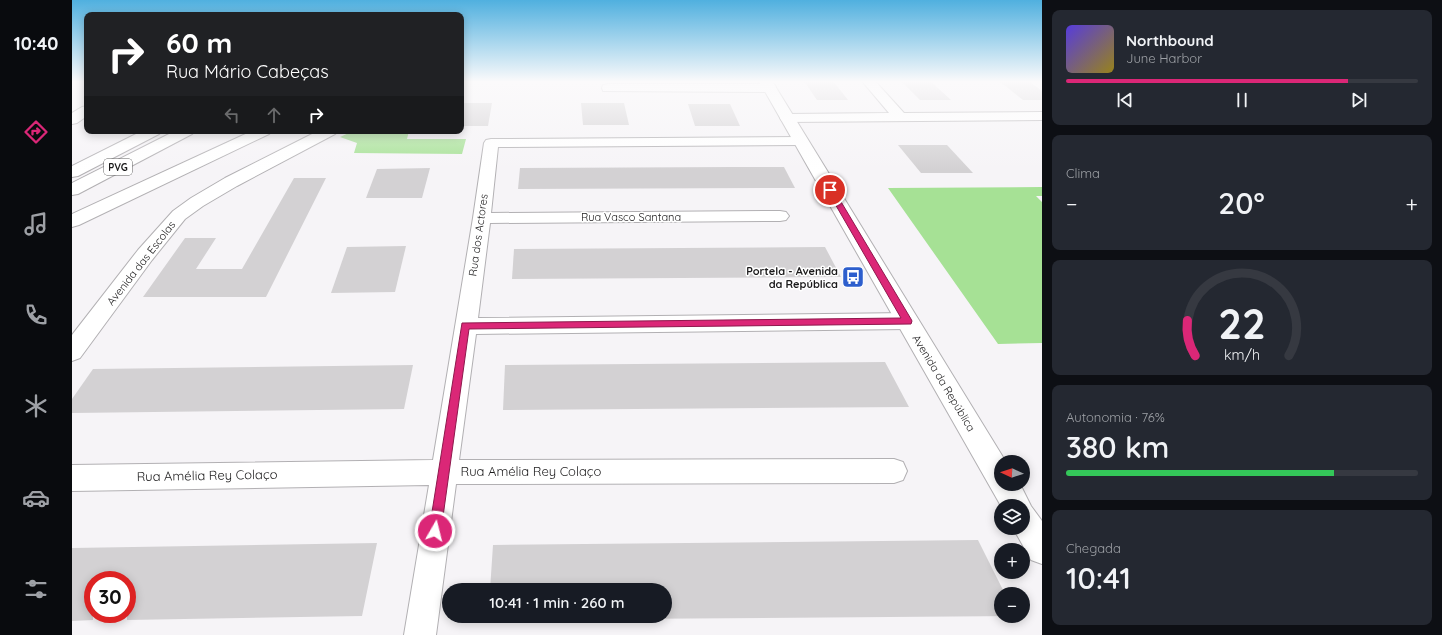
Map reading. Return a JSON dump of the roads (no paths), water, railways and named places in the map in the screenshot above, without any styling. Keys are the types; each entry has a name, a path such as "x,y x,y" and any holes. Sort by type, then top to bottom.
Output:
{"main road":[{"name":"Avenida da República","path":"783,111 994,468"},
{"path":"72,120 84,112"},
{"name":"PVG","path":"72,172 159,137 173,134"},
{"path":"72,221 258,134"},
{"name":"Avenida das Escolas","path":"72,352 153,245 179,216 214,192 324,134"},
{"path":"72,200 159,137"},
{"name":"PVG","path":"72,190 159,137"},
{"path":"1030,529 1042,549"}],"street":[{"path":"894,111 900,117"},
{"path":"787,118 1042,116"},
{"name":"Rua dos Actores","path":"420,635 443,472 482,218 491,143 801,141"},
{"name":"Rua Vasco Santana","path":"482,218 780,216"},
{"path":"465,326 908,321"},
{"name":"Rua Amélia Rey Colaço","path":"72,478 443,472 894,471"}],"place":[{"name":"Portela - Avenida da República","path":"853,277"}]}
